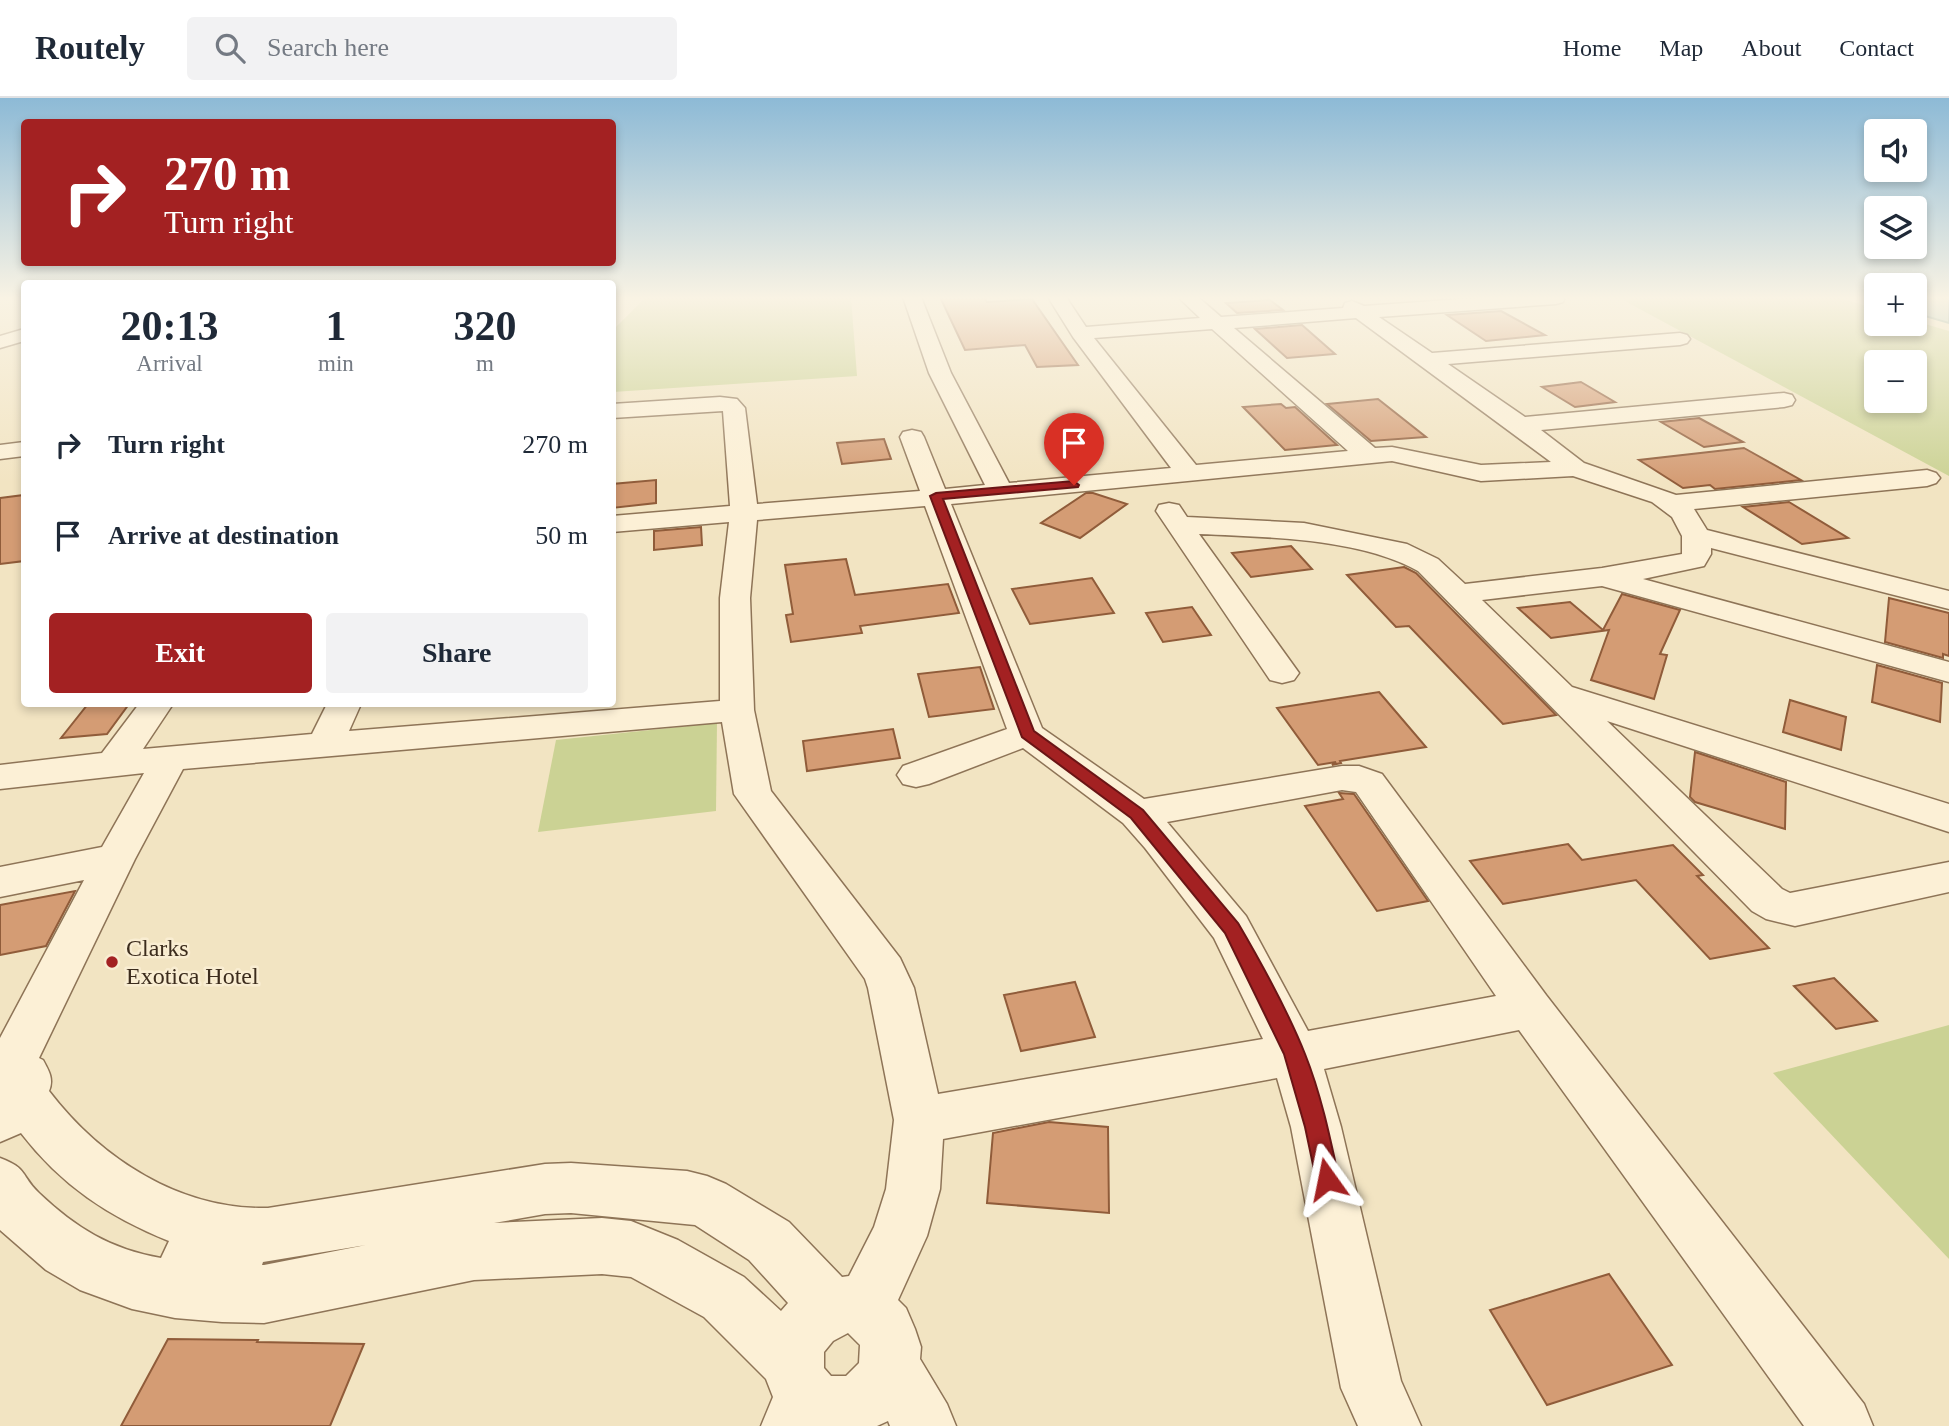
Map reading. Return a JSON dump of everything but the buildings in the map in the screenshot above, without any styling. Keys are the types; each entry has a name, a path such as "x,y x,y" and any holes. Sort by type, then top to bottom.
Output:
{"street":[{"path":"935,359 1001,492"},
{"path":"1100,359 1189,474"},
{"path":"1260,359 1369,456"},
{"path":"1426,360 1438,359"},
{"path":"1426,360 1520,425 1575,468"},
{"path":"1520,425 1784,400"},
{"path":"616,411 733,405 744,512 735,598 737,710 753,794 884,971 891,988 919,1120 913,1189 899,1236 848,1307 816,1315 804,1328 795,1345 833,1397"},
{"path":"912,437 1027,734 1137,814 1231,928 1295,1054 1316,1127 1372,1388 1390,1426"},
{"path":"616,524 1402,455 1466,472 1575,468 1596,473 1661,496 1673,503 1689,521 1696,537 1697,554 1694,560 1602,577 1460,594"},
{"path":"1146,478 1282,673"},
{"path":"1673,503 1927,478"},
{"path":"1178,525 1304,531 1407,553 1428,565 1767,900 1781,908 1795,910 1949,877"},
{"path":"1696,537 1949,600"},
{"path":"1602,577 1949,672"},
{"path":"1559,694 1949,818"},
{"path":"114,764 154,707"},
{"path":"325,744 343,707"},
{"path":"0,777 325,744 530,715 737,710"},
{"path":"916,775 1027,734"},
{"path":"171,758 115,859 8,1087 48,1131 101,1180 141,1204 226,1233 545,1189 571,1188 687,1197 707,1202 769,1241 848,1307 877,1317 887,1330 891,1348 833,1397"},
{"path":"1137,814 1342,778 1359,778 1369,783 1530,1009 1838,1425"},
{"path":"0,882 115,859"},
{"path":"919,1120 1295,1054 1530,1009"},
{"path":"0,1183 18,1210 66,1250 100,1270 132,1281 198,1291 264,1294 474,1252 602,1246 631,1250 658,1260 724,1297 833,1397 925,1426"},
{"path":"198,1291 226,1233"}],"green space":[{"path":"616,359 856,359 857,376 616,392"},
{"path":"1732,359 1864,359 1864,413 1927,413 1927,359 1949,359 1949,476"},
{"path":"717,723 716,811 538,832 556,740"},
{"path":"1949,1025 1949,1259 1773,1073"}],"place":[{"name":"Clarks Exotica Hotel","path":"112,962"}],"route":[{"path":"1074,485 936,496 1027,734 1137,814 1231,928 1243,948 1295,1054 1316,1127 1327,1179"}]}
